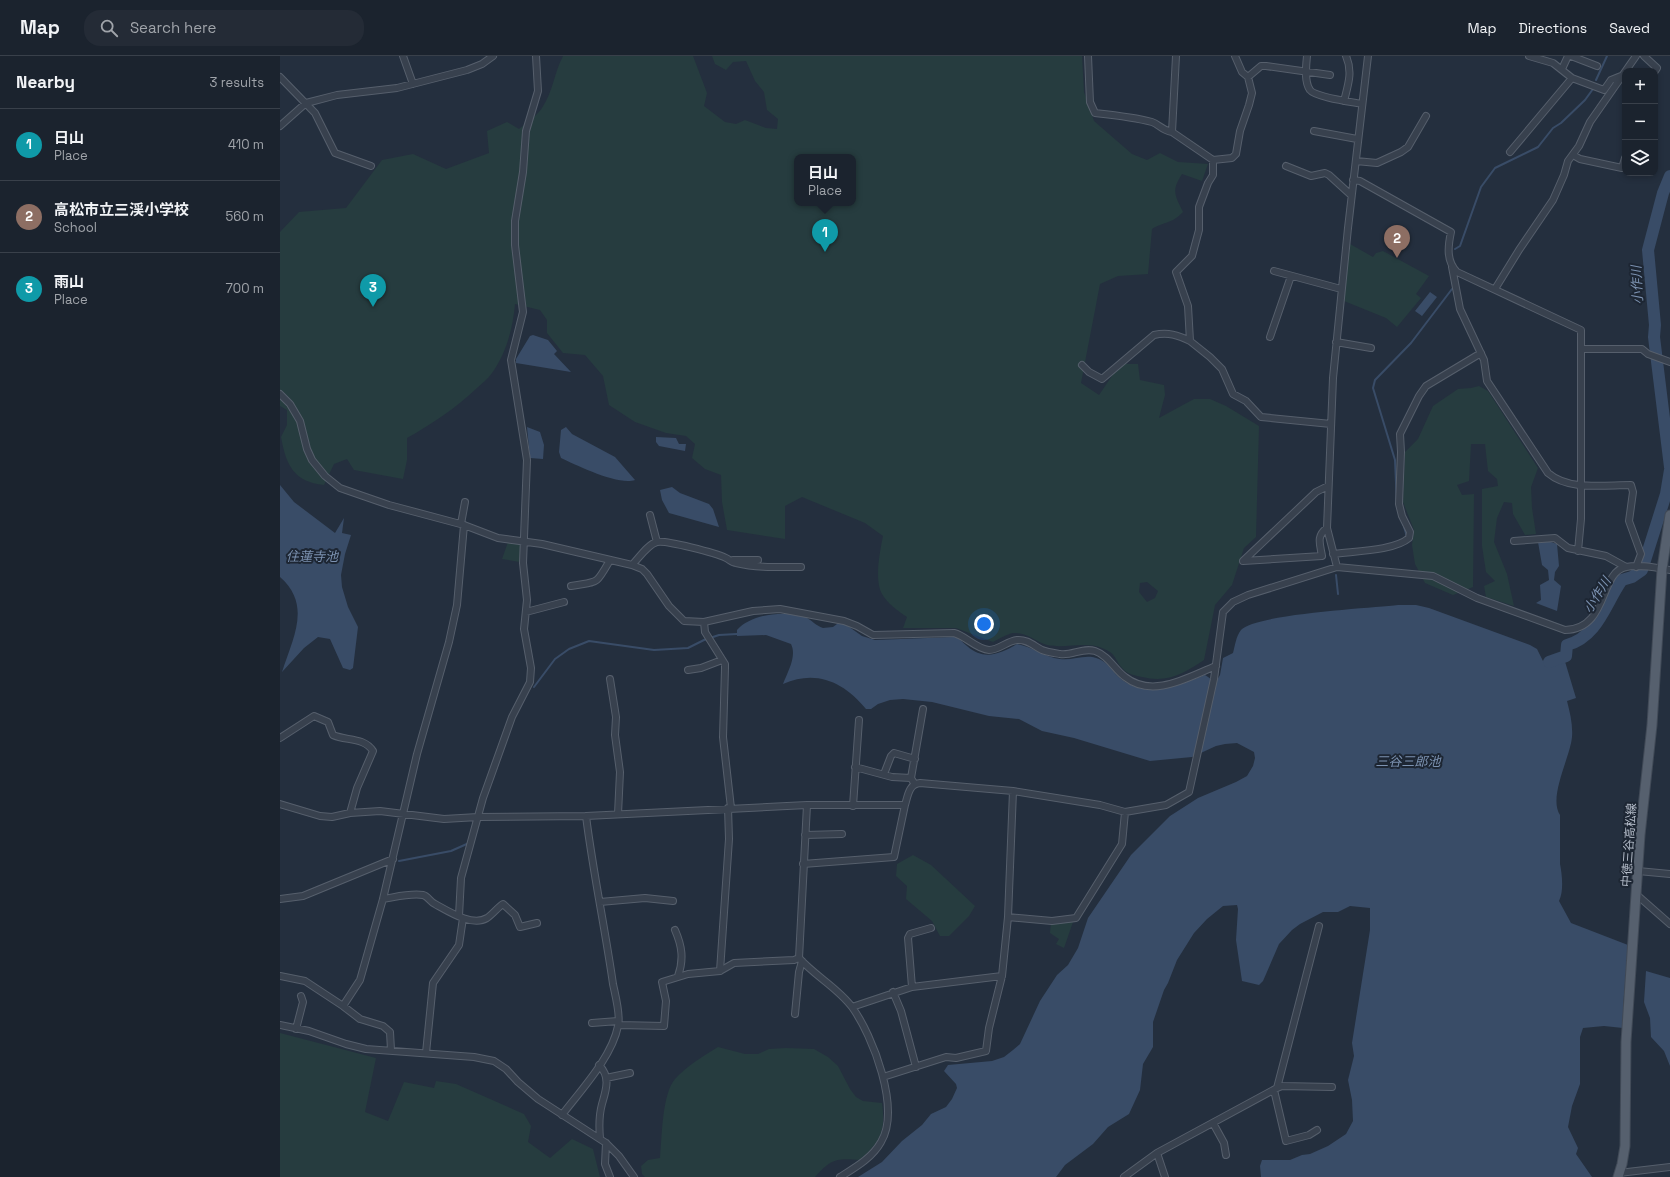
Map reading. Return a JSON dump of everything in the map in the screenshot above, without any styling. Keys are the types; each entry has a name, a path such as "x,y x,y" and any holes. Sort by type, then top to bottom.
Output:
{"main road":[{"name":"中徳三谷高松線","path":"1618,1175 1625,1146 1626,1042 1638,871 1670,515"}],"street":[{"path":"403,56 413,84"},
{"path":"480,56 482,64"},
{"path":"280,126 306,103 338,95 397,88 413,84 467,70 482,64 493,56"},
{"path":"426,1053 433,983 459,945 461,878 478,817 512,717 530,682 531,668 524,634 526,588 523,563 527,460 511,360 523,312 515,245 515,221 523,172 526,131 538,91 536,56"},
{"path":"1088,56 1090,102 1095,113 1153,122 1163,130 1172,132 1213,160 1232,158 1236,154 1240,131 1252,94 1248,77 1242,72 1235,56"},
{"path":"1172,132 1176,56"},
{"path":"1307,56 1306,83 1312,93 1362,104"},
{"path":"1344,101 1350,78 1350,68 1346,56"},
{"path":"1337,567 1327,528 1331,424 1341,289 1356,161 1357,139 1368,56"},
{"path":"1529,56 1553,63 1572,78 1604,90 1611,80 1621,76"},
{"path":"1562,69 1570,56 1597,66"},
{"path":"1495,290 1519,250 1547,211 1564,175 1568,160 1579,146 1590,122 1636,56"},
{"path":"1644,56 1657,68"},
{"path":"1248,77 1261,66 1330,75"},
{"path":"280,77 314,113 336,153 371,166"},
{"path":"1510,152 1572,78"},
{"path":"1356,161 1378,163 1408,148 1426,116"},
{"path":"1314,131 1357,139"},
{"path":"1573,155 1580,159 1622,168"},
{"path":"1190,341 1188,306 1176,272 1192,256 1199,230 1199,207 1208,183 1213,175 1213,160"},
{"path":"1286,166 1311,176 1325,173 1351,195"},
{"path":"1353,180 1360,181 1451,232 1448,249 1460,309 1484,360 1487,381 1548,473 1555,479 1579,485 1630,485 1633,492 1629,520 1641,554 1638,566"},
{"path":"1452,267 1457,272 1581,330 1579,485 1581,519 1578,551"},
{"path":"1274,271 1341,289"},
{"path":"1270,337 1291,276"},
{"path":"1082,365 1089,372 1102,379 1154,335 1164,333 1178,335 1190,341 1210,357 1222,369 1233,394 1246,402 1262,417 1331,424"},
{"path":"1336,342 1371,348"},
{"path":"1581,349 1642,349 1645,352 1670,362"},
{"path":"1334,554 1403,544 1409,538 1410,532 1402,516 1399,504 1399,466 1401,452 1400,434 1419,396 1426,386 1480,353"},
{"path":"280,394 290,404 300,421 307,449 312,460 332,483 351,492 389,505 463,524 498,538 524,541 632,565 642,569 647,574 678,616 684,620 704,622 753,611 780,609 844,621 857,626 873,636 954,633 984,649 990,650 1018,640 1030,643 1042,650 1065,655 1081,651 1095,651 1108,658 1125,677 1135,682 1153,687 1162,686 1216,666"},
{"path":"1327,528 1321,532 1319,537 1322,556 1243,561 1316,492 1328,486"},
{"path":"343,1006 360,980 383,899 403,813 457,605 465,502"},
{"path":"650,515 657,542"},
{"path":"1514,541 1555,538 1568,548 1606,556 1626,567"},
{"path":"632,565 652,544 657,542 666,542 734,560 758,560"},
{"path":"726,558 734,563 745,565 801,567"},
{"path":"571,586 594,583 599,580 610,560"},
{"path":"855,767 913,781 1013,791 1100,805 1125,812 1166,805 1189,792 1214,679 1223,612 1228,606 1248,595 1337,567 1433,576 1477,598 1565,630 1581,627 1588,622 1596,613 1615,575 1626,567 1648,566 1666,569"},
{"path":"526,612 564,602"},
{"path":"704,622 705,632 712,646 722,660 726,674 723,737 730,808 720,971"},
{"path":"688,670 701,668 722,660"},
{"path":"610,679 616,717 615,736 620,772 618,814"},
{"path":"803,864 894,857 905,805 913,781 923,709"},
{"path":"280,738 314,716 328,722 333,735 358,740 370,747 373,751 357,788 350,813"},
{"path":"853,806 859,720"},
{"path":"884,774 891,756 894,754 915,759"},
{"path":"883,1077 946,1056 956,1058 986,1051 989,1028 1002,976 1008,917 1013,791"},
{"path":"280,804 320,816 332,817 350,813 380,811 444,819 478,817 586,816 807,805 905,805"},
{"path":"795,1014 800,960 803,864 807,805"},
{"path":"1008,917 1052,920 1076,918 1122,844 1125,812"},
{"path":"562,1115 599,1065 609,1048 619,1023 600,902 590,853 586,816"},
{"path":"805,835 842,834"},
{"path":"280,899 304,896 393,859"},
{"path":"1638,871 1670,874"},
{"path":"383,899 406,895 423,895 433,904 461,917 480,920 486,918 503,904 515,916 520,927 537,923"},
{"path":"1637,895 1670,924"},
{"path":"600,902 645,898 673,901"},
{"path":"1317,1130 1310,1135 1286,1141 1275,1089 1319,926"},
{"path":"912,987 908,938 910,934 931,928"},
{"path":"675,930 682,944 682,964 678,976"},
{"path":"592,1023 664,1026 666,1001 662,982 678,976 720,971 734,963 800,960 852,1007 869,1037 883,1077 887,1129 875,1151 863,1162 840,1177"},
{"path":"280,976 305,981 360,1019 383,1026 390,1032 391,1050"},
{"path":"852,1007 893,992 912,987 1002,976"},
{"path":"893,992 901,1011 916,1067"},
{"path":"296,1029 303,1002 301,996"},
{"path":"280,1025 346,1044 366,1048 474,1056 494,1061 506,1069 518,1082 538,1099 600,1138 619,1156 634,1177"},
{"path":"599,1065 603,1069 606,1078 607,1094 602,1104 599,1120 600,1138"},
{"path":"606,1078 630,1073"},
{"path":"1124,1177 1157,1153 1275,1089 1282,1086 1332,1087"},
{"path":"1213,1123 1224,1143 1226,1155"},
{"path":"606,1143 605,1164 606,1172 610,1177"},
{"path":"1157,1153 1165,1177"},
{"path":"1618,1175 1670,1167"}],"green space":[{"path":"563,56 693,56 707,93 704,106 725,122 736,124 745,120 766,128 777,129 778,119 767,110 764,92 755,81 746,61 733,62 726,70 715,64 712,56 1082,56 1084,92 1094,121 1132,154 1147,160 1160,153 1178,162 1208,164 1202,181 1182,174 1176,185 1175,193 1183,212 1172,221 1152,229 1148,274 1118,276 1100,284 1081,383 1099,395 1120,364 1138,364 1140,380 1164,385 1165,395 1159,418 1194,399 1210,399 1226,406 1259,426 1256,537 1244,548 1232,585 1215,605 1204,660 1175,676 1151,679 1125,671 1111,653 1095,646 1047,645 1026,635 1018,633 1008,634 993,642 956,628 903,628 907,617 887,601 882,594 878,581 878,565 883,536 865,523 802,497 785,506 785,539 727,530 722,502 721,475 705,469 692,458 695,444 686,436 666,433 635,422 609,405 603,376 585,355 563,353 547,333 547,320 540,310 515,304 513,322 505,349 497,366 487,379 452,409 407,438 407,460 403,479 354,470 347,459 334,464 324,485 305,480 299,476 289,464 281,437 287,425 287,410 280,406 280,232 299,212 346,208 382,160 413,154 446,169 489,153 487,131 507,122 519,129 540,111 546,102","holes":["1147,582 1158,591 1155,598 1147,602 1139,592 1140,583"]},
{"path":"1350,244 1373,257 1376,253 1383,251 1429,276 1416,294 1421,298 1397,327 1386,318 1344,301"},
{"path":"1479,386 1488,391 1538,468 1531,487 1532,508 1536,534 1525,535 1513,514 1512,503 1504,502 1497,518 1494,542 1507,574 1514,606 1486,597 1484,586 1495,581 1486,572 1482,546 1482,489 1498,486 1497,479 1488,471 1485,444 1471,444 1469,481 1457,485 1462,495 1474,494 1473,587 1453,595 1425,583 1415,564 1412,545 1414,530 1403,502 1405,452 1418,439 1433,406 1458,389"},
{"path":"508,542 519,543 522,545 520,562 502,559"},
{"path":"913,855 931,865 975,906 969,916 949,936 940,936 932,921 906,899 907,886 896,876 897,864"},
{"path":"1073,922 1064,948 1056,944 1059,939 1050,933 1051,923"},
{"path":"280,1033 376,1058 365,1112 388,1121 404,1082 434,1088 436,1081 456,1084 524,1114 531,1126 528,1142 550,1158 572,1139 593,1149 600,1177 280,1177"},
{"path":"718,1047 745,1054 758,1054 769,1049 814,1049 828,1057 838,1066 856,1097 863,1101 882,1103 882,1129 877,1141 867,1154 860,1160 845,1159 834,1161 825,1166 815,1177 645,1177 642,1174 641,1166 648,1160 660,1158 663,1116 667,1095 671,1086 675,1079 685,1070"}],"water":[{"path":"1430,292 1437,297 1422,316 1415,311"},
{"path":"533,335 548,340 557,351 554,354 571,372 516,363 516,359 530,336"},
{"path":"527,427 540,432 544,445 543,459 530,458"},
{"path":"566,427 572,434 615,457 635,480 628,481 609,478 561,458 559,452 561,430"},
{"path":"656,437 676,438 679,444 686,444 685,451 659,446 656,442"},
{"name":"住蓮寺池","path":"280,485 294,502 335,533 344,518 342,533 351,535 345,554 341,575 342,587 348,607 358,627 353,668 350,670 343,668 330,639 318,637 304,648 282,672 295,634 298,610 290,588 280,577"},
{"path":"672,487 680,493 709,504 713,509 719,527 669,513 662,500 660,490"},
{"path":"1538,542 1551,542 1557,544 1559,566 1555,572 1554,580 1561,586 1557,611 1536,603 1541,600 1540,585 1549,580 1548,570 1542,565"},
{"name":"三谷三郎池","path":"1398,605 1416,605 1429,608 1530,645 1537,649 1543,661 1563,655 1576,698 1567,701 1572,724 1572,737 1558,788 1557,798 1557,807 1560,815 1560,864 1562,882 1562,892 1559,901 1571,923 1628,945 1623,1007 1623,1028 1604,1026 1583,1028 1580,1037 1580,1084 1572,1106 1568,1127 1578,1148 1576,1154 1592,1177 1261,1177 1260,1166 1262,1160 1290,1160 1302,1155 1310,1154 1328,1146 1346,1134 1353,1121 1352,1100 1348,1080 1354,1056 1352,1043 1370,930 1370,908 1350,906 1338,912 1323,912 1300,924 1279,944 1263,981 1259,985 1242,981 1236,940 1237,905 1223,906 1207,919 1194,933 1177,960 1164,990 1153,1022 1153,1047 1143,1064 1140,1090 1129,1114 1108,1127 1093,1144 1065,1165 1056,1177 858,1177 882,1162 902,1141 922,1125 931,1114 946,1107 957,1088 956,1084 944,1071 948,1065 992,1061 1004,1057 1020,1044 1040,1001 1057,975 1068,965 1078,948 1088,918 1131,855 1170,816 1198,798 1247,776 1253,766 1255,758 1254,752 1237,743 1225,744 1216,746 1192,757 1150,761 1074,738 1042,731 1019,719 989,716 932,702 903,699 890,700 878,704 871,709 866,709 839,685 829,681 818,678 807,678 783,684 792,659 793,649 791,644 766,635 737,636 737,630 751,620 759,617 788,614 805,617 823,628 833,627 837,624 845,624 862,636 875,640 954,637 973,651 986,655 1004,651 1017,644 1054,658 1070,659 1094,657 1106,663 1118,677 1131,685 1142,689 1152,690 1174,686 1205,675 1211,679 1217,680 1220,675 1223,658 1233,653 1239,632 1251,624 1290,616"},
{"path":"1646,971 1670,978 1670,1066 1664,1051 1651,1037 1650,1018 1644,1002"}],"waterway":[{"path":"1596,80 1607,56"},
{"path":"1455,249 1460,246 1481,187 1495,168 1538,147 1553,128 1561,123 1585,100 1593,89"},
{"name":"小作川","path":"1670,176 1663,193 1648,250 1655,325 1654,337 1670,467"},
{"path":"1397,506 1395,460 1373,388 1375,380 1411,343 1452,289"},
{"name":"小作川","path":"1549,662 1566,656 1567,645 1578,641 1594,627 1622,580 1632,577 1642,570 1666,494 1670,470"},
{"path":"1403,523 1407,537"},
{"path":"1336,575 1338,594"},
{"path":"534,687 555,659 569,649 589,641 654,650 688,648 719,635 737,634"},
{"path":"399,861 451,851 469,843"},
{"path":"299,899 310,896"}],"place":[{"name":"日山","path":"825,252"},
{"name":"高松市立三渓小学校","path":"1397,258"},
{"name":"雨山","path":"373,307"}]}
